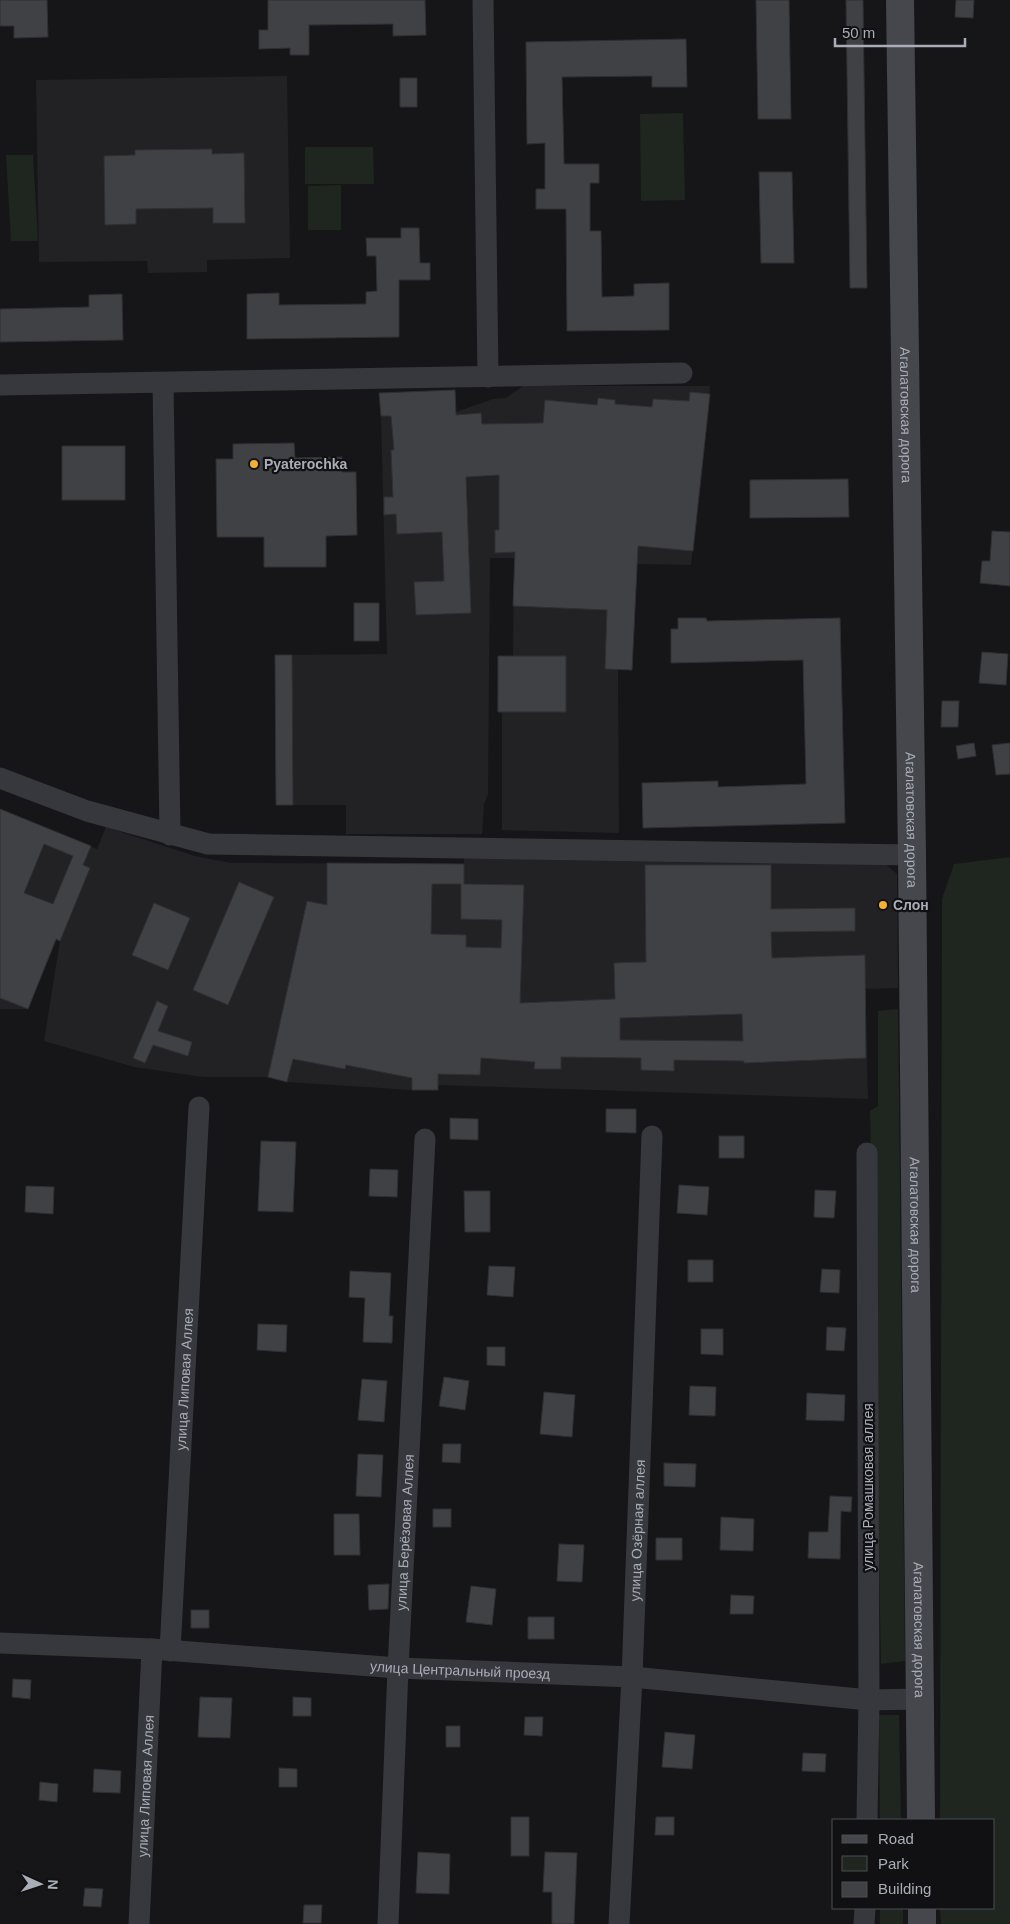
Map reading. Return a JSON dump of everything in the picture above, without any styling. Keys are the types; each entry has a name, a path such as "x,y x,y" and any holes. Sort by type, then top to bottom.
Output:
{"main road":[{"name":"Агалатовская дорога","path":"900,0 912,855 921,1819"},
{"path":"922,1909 922,1924"}],"street":[{"path":"483,0 488,377"},
{"path":"0,385 682,373"},
{"path":"163,383 170,835"},
{"path":"0,778 87,811 208,844 912,855"},
{"name":"улица Липовая Аллея","path":"139,1924 161,1650 200,1107"},
{"name":"улица Озёрная аллея","path":"619,1924 632,1677 652,1136"},
{"name":"улица Берёзовая Аллея","path":"388,1924 398,1668 425,1139"},
{"name":"улица Ромашковая аллея","path":"866,1819 869,1700 867,1153"},
{"name":"улица Центральный проезд","path":"0,1644 161,1650 398,1668 632,1677 869,1700 919,1699"},
{"path":"864,1924 865,1909"}],"shaded area":[{"path":"287,76 290,258 207,260 207,272 148,273 147,261 39,262 36,80"},
{"path":"523,386 710,386 691,565 637,564 632,670 618,670 619,833 502,830 502,712 497,712 498,656 513,656 514,558 490,558 488,794 484,804 482,834 346,834 346,805 276,805 275,655 387,654 381,416 456,412 493,399 506,398"},
{"path":"0,809 97,849 106,827 195,856 231,863 464,864 464,858 884,863 897,874 898,988 865,989 868,1099 438,1085 438,1090 412,1090 287,1082 268,1077 203,1077 134,1067 44,1041 60,941 57,939 28,1009 0,1009"}],"green space":[{"path":"683,113 685,200 641,201 640,114"},
{"path":"305,147 373,147 374,184 305,184"},
{"path":"6,155 33,155 38,241 11,241"},
{"path":"341,185 341,230 308,230 308,186"},
{"path":"1010,857 1010,1924 941,1924 940,1909 995,1909 995,1819 940,1819 942,899 954,864"},
{"path":"898,1009 905,1661 881,1664 870,1111 878,1106 878,1011"},
{"path":"879,1715 899,1715 901,1819 880,1819"},
{"path":"880,1909 903,1909 903,1924 880,1924"}],"building":[{"path":"0,0 47,0 48,37 14,38 14,26 0,26"},
{"path":"268,0 425,0 426,35 393,36 393,24 309,25 309,55 290,55 290,48 259,49 259,30 268,30"},
{"path":"756,0 789,0 791,119 758,119"},
{"path":"846,0 863,0 867,288 850,288"},
{"path":"956,0 974,0 973,18 955,17"},
{"path":"686,39 687,87 652,87 652,76 562,77 564,164 599,164 599,183 590,183 590,231 601,231 602,297 634,296 634,284 669,283 669,330 567,331 566,209 536,209 536,189 545,189 545,143 527,144 526,42"},
{"path":"400,78 417,78 417,107 400,107"},
{"path":"212,149 212,154 244,153 245,223 213,223 213,208 136,209 136,224 105,225 104,156 135,155 135,150"},
{"path":"759,172 792,172 794,263 761,263"},
{"path":"401,228 419,228 420,263 430,263 430,280 399,280 399,337 247,339 247,294 279,293 279,305 366,304 366,292 377,291 376,256 367,256 366,238 401,238"},
{"path":"122,294 123,340 0,342 0,309 89,307 89,295"},
{"path":"455,390 456,415 481,413 482,424 543,423 545,400 597,405 598,398 615,400 615,404 652,407 653,399 689,401 690,392 710,394 693,551 638,546 632,670 605,669 607,610 513,606 515,552 495,553 495,530 499,530 499,475 466,477 471,613 416,615 414,582 444,581 442,532 397,534 396,514 384,515 384,497 393,497 391,450 394,450 391,416 381,416 379,393"},
{"path":"294,443 295,458 342,457 342,472 356,472 357,535 326,536 326,567 264,567 264,537 217,537 216,459 233,459 233,444"},
{"path":"62,446 125,446 125,500 62,500"},
{"path":"848,479 849,517 750,518 750,480"},
{"path":"992,531 1010,532 1010,586 980,583 982,561 990,561"},
{"path":"354,603 379,603 379,641 354,641"},
{"path":"678,618 706,618 707,621 840,618 845,823 643,828 642,783 718,781 718,787 806,784 803,660 671,663 671,629 678,629"},
{"path":"982,652 1008,654 1006,685 979,683"},
{"path":"275,655 292,655 293,805 276,805"},
{"path":"498,656 566,656 566,712 498,712"},
{"path":"942,701 959,701 958,727 941,727"},
{"path":"974,743 976,756 958,759 956,746"},
{"path":"1010,743 1010,774 996,775 992,745"},
{"path":"0,809 91,846 83,865 90,868 60,941 56,939 28,1009 0,998","holes":["44,844 73,856 53,904 24,893"]},
{"path":"327,863 464,864 464,884 524,885 520,1003 615,999 614,963 646,962 645,865 771,865 771,909 855,908 855,931 771,932 772,958 865,955 866,1058 744,1063 744,1061 674,1060 674,1071 641,1070 641,1058 561,1057 561,1069 534,1069 535,1062 481,1058 480,1075 438,1074 438,1090 412,1090 412,1078 346,1065 345,1069 293,1059 287,1082 268,1077 307,901 327,905","holes":["432,884 461,884 461,919 502,920 501,948 466,947 466,935 431,934","742,1014 743,1041 620,1040 620,1018"]},
{"path":"239,882 274,897 228,1005 193,990"},
{"path":"154,903 190,918 168,970 132,955"},
{"path":"157,1001 168,1006 158,1031 192,1042 188,1056 153,1045 145,1063 133,1058"},
{"path":"606,1109 636,1109 636,1133 606,1132"},
{"path":"450,1118 478,1119 478,1140 450,1139"},
{"path":"719,1136 744,1136 744,1158 719,1158"},
{"path":"261,1141 296,1142 293,1212 258,1211"},
{"path":"370,1169 398,1170 397,1197 369,1196"},
{"path":"679,1185 709,1187 707,1215 677,1213"},
{"path":"26,1186 54,1187 53,1214 25,1212"},
{"path":"815,1190 836,1191 834,1218 814,1217"},
{"path":"464,1191 490,1191 490,1232 465,1232"},
{"path":"688,1260 713,1260 713,1282 688,1282"},
{"path":"489,1266 515,1267 513,1297 487,1295"},
{"path":"822,1269 840,1270 839,1293 820,1292"},
{"path":"350,1271 391,1273 389,1316 393,1316 392,1343 363,1342 365,1298 349,1297"},
{"path":"258,1324 287,1325 286,1352 257,1350"},
{"path":"827,1327 846,1328 844,1351 826,1350"},
{"path":"701,1329 723,1329 723,1355 701,1354"},
{"path":"487,1347 505,1347 505,1366 487,1365"},
{"path":"444,1377 469,1381 465,1410 439,1406"},
{"path":"362,1379 387,1381 384,1422 358,1420"},
{"path":"690,1386 716,1387 715,1416 689,1415"},
{"path":"544,1392 575,1395 572,1437 540,1434"},
{"path":"807,1393 845,1395 844,1421 806,1420"},
{"path":"443,1444 461,1444 460,1463 442,1462"},
{"path":"358,1454 383,1455 381,1497 356,1496"},
{"path":"664,1463 696,1464 695,1487 664,1486"},
{"path":"830,1496 852,1497 851,1512 841,1511 840,1559 808,1558 809,1532 828,1532"},
{"path":"433,1509 451,1509 451,1527 433,1527"},
{"path":"334,1514 359,1514 360,1555 334,1555"},
{"path":"721,1517 754,1519 753,1551 720,1550"},
{"path":"656,1538 682,1538 682,1560 656,1560"},
{"path":"559,1544 584,1545 582,1582 557,1581"},
{"path":"389,1584 388,1609 369,1610 368,1585"},
{"path":"471,1586 496,1589 492,1625 466,1622"},
{"path":"731,1595 754,1596 753,1614 730,1614"},
{"path":"191,1610 209,1610 209,1628 191,1628"},
{"path":"528,1617 554,1617 554,1639 528,1639"},
{"path":"13,1679 31,1680 30,1699 12,1697"},
{"path":"200,1697 232,1698 230,1738 198,1737"},
{"path":"293,1697 311,1698 311,1716 293,1716"},
{"path":"525,1717 543,1717 542,1736 524,1735"},
{"path":"446,1726 460,1726 460,1747 446,1747"},
{"path":"665,1732 695,1735 692,1769 662,1767"},
{"path":"803,1753 826,1754 825,1772 802,1771"},
{"path":"279,1768 297,1769 297,1787 279,1787"},
{"path":"94,1769 121,1771 120,1793 93,1792"},
{"path":"40,1782 58,1784 57,1802 39,1800"},
{"path":"511,1817 529,1817 529,1856 511,1856"},
{"path":"656,1817 674,1817 674,1835 655,1835"},
{"path":"418,1852 450,1854 449,1894 416,1893"},
{"path":"545,1852 577,1853 574,1924 552,1924 552,1892 543,1892"},
{"path":"85,1888 103,1889 101,1907 83,1906"},
{"path":"304,1905 322,1905 321,1923 303,1923"}],"place":[{"name":"Pyaterochka","path":"254,464"},
{"name":"Слон","path":"883,905"}]}
